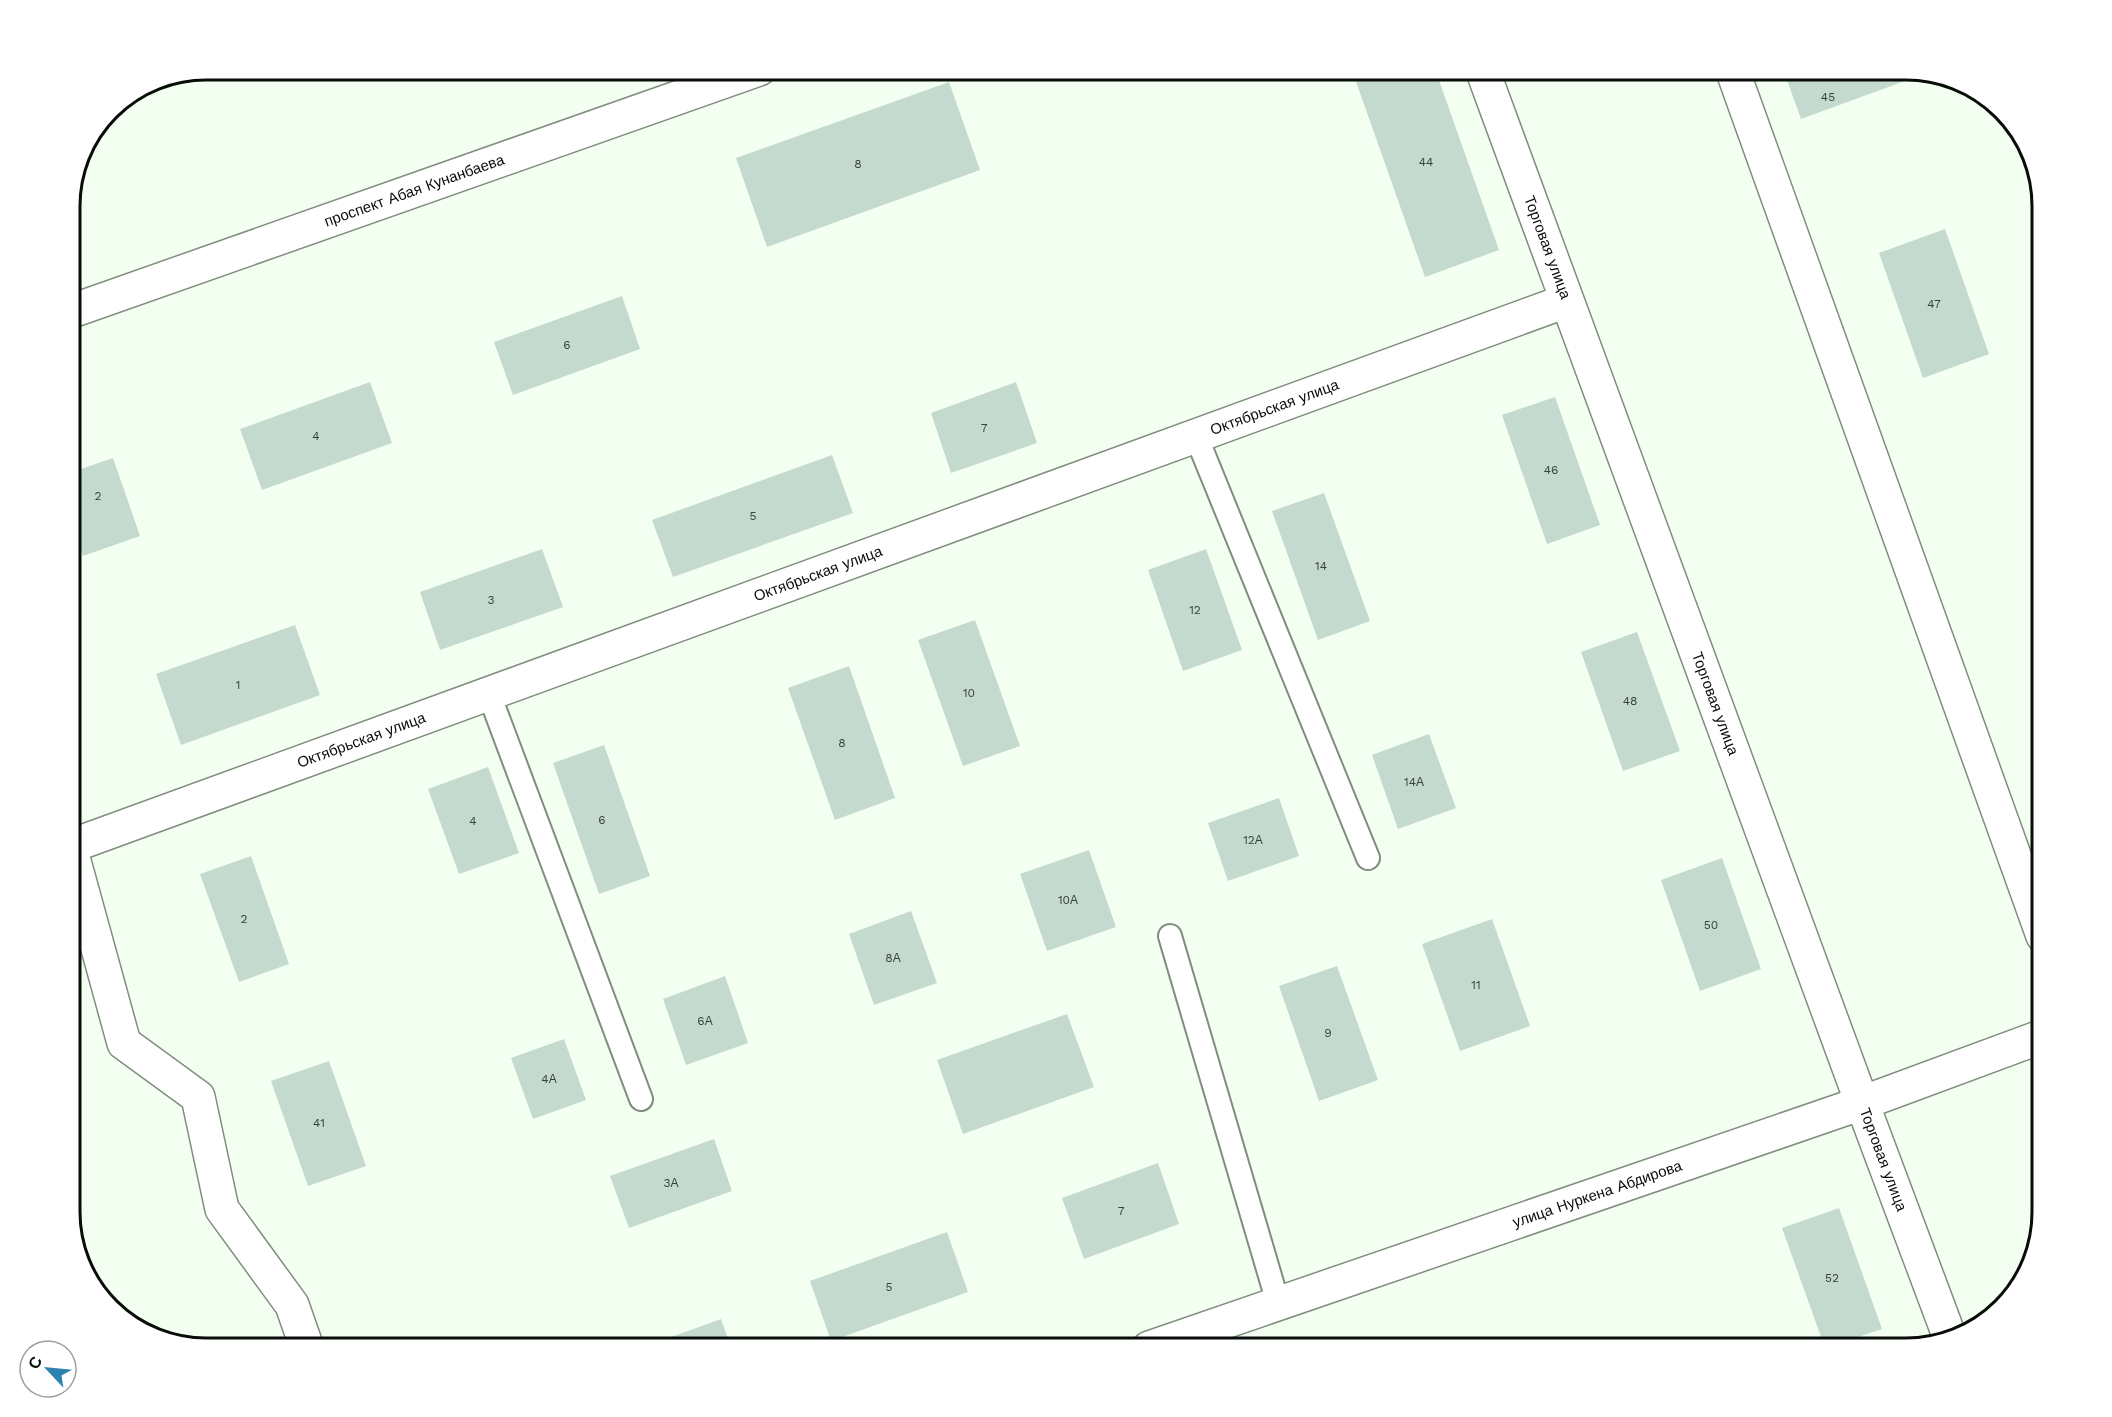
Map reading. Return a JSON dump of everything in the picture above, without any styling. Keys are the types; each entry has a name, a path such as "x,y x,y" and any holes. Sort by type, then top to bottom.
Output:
{"street":[{"name":"проспект Абая Кунанбаева","path":"80,308 728,80"},
{"name":"Торговая улица","path":"1486,80 1947,1331"},
{"path":"1736,80 2032,905"},
{"name":"Октябрьская улица","path":"80,840 489,694 1566,301"},
{"path":"80,881 124,1043 198,1097 222,1209 292,1305 304,1338"},
{"name":"улица Нуркена Абдирова","path":"1193,1338 1278,1303 1862,1103 2032,1040"}],"lane":[{"path":"1196,436 1368,858"},
{"path":"489,694 641,1099"},
{"path":"1170,936 1278,1303"}],"building":[{"path":"1355,80 1439,80 1499,250 1425,277"},
{"path":"1787,80 1908,80 1801,119"},
{"path":"949,82 980,170 767,247 736,158"},
{"path":"1945,229 1989,354 1923,378 1879,253"},
{"path":"622,296 640,349 513,395 494,342"},
{"path":"370,382 392,443 262,490 240,429"},
{"path":"1016,382 1037,443 951,473 931,413"},
{"path":"1555,397 1600,525 1547,544 1502,415"},
{"path":"832,455 853,513 673,577 652,520"},
{"path":"113,458 140,536 83,556 80,548 80,469"},
{"path":"1324,493 1370,621 1318,640 1272,511"},
{"path":"542,549 563,607 440,650 420,592"},
{"path":"1206,549 1242,650 1183,671 1148,570"},
{"path":"975,620 1020,746 963,766 918,640"},
{"path":"295,625 320,695 181,745 156,674"},
{"path":"1637,632 1680,751 1623,771 1581,652"},
{"path":"849,666 895,798 835,820 788,688"},
{"path":"1429,734 1456,808 1398,829 1372,755"},
{"path":"604,745 650,876 599,894 553,763"},
{"path":"488,767 519,853 459,874 428,789"},
{"path":"1279,798 1299,856 1228,881 1208,823"},
{"path":"1089,850 1116,927 1047,951 1020,874"},
{"path":"251,856 289,964 239,982 200,874"},
{"path":"1722,858 1761,969 1700,991 1661,880"},
{"path":"911,911 937,983 874,1005 849,934"},
{"path":"1492,919 1530,1026 1460,1051 1422,944"},
{"path":"1337,966 1378,1080 1319,1101 1279,986"},
{"path":"725,976 748,1043 686,1065 663,999"},
{"path":"1067,1014 1094,1087 963,1134 937,1060"},
{"path":"564,1039 586,1100 533,1119 511,1058"},
{"path":"329,1061 366,1166 308,1186 271,1081"},
{"path":"714,1139 732,1191 629,1228 610,1176"},
{"path":"1158,1163 1179,1224 1084,1259 1062,1198"},
{"path":"1839,1208 1882,1329 1855,1338 1821,1338 1782,1228"},
{"path":"947,1232 968,1292 839,1338 830,1338 810,1281"},
{"path":"721,1319 728,1338 669,1338"}]}
